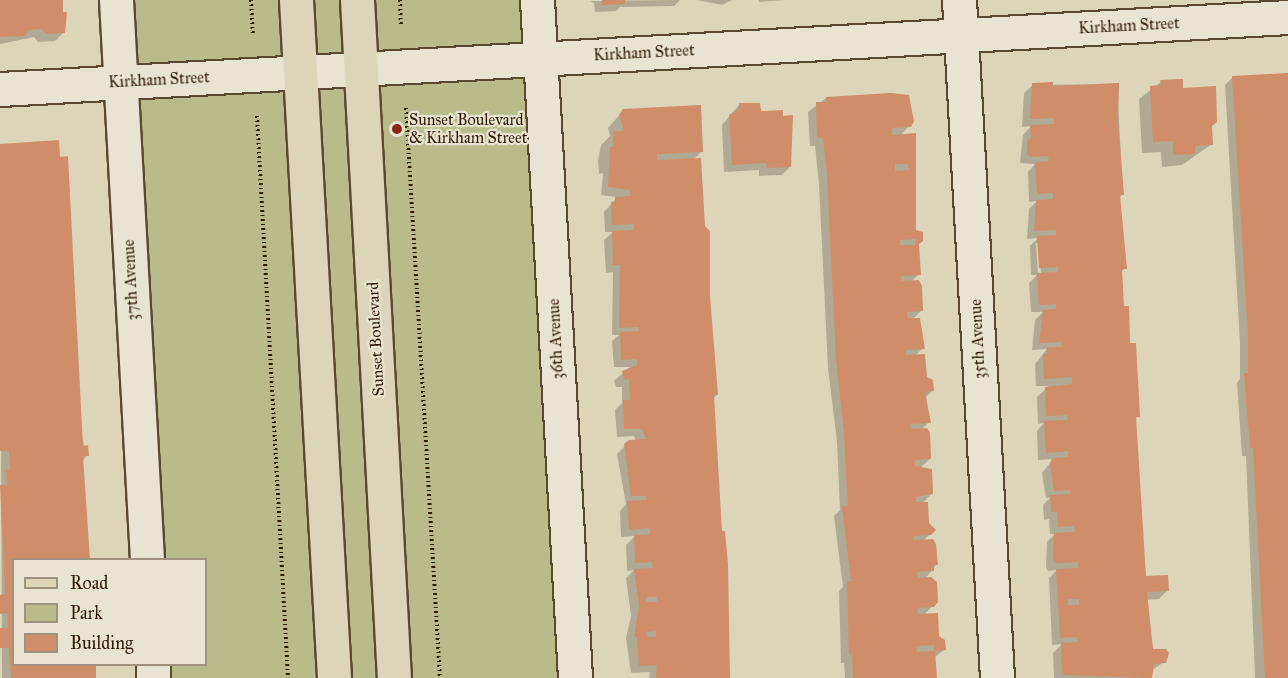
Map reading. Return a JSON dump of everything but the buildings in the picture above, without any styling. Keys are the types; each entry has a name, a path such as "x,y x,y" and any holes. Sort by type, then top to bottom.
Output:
{"main road":[{"path":"296,0 334,678"},
{"name":"Sunset Boulevard","path":"357,0 394,678"}],"street":[{"name":"37th Avenue","path":"116,0 147,558"},
{"name":"36th Avenue","path":"537,0 575,678"},
{"name":"35th Avenue","path":"959,0 997,678"},
{"name":"Kirkham Street","path":"0,89 1288,17"}],"path":[{"path":"251,0 253,34"},
{"path":"400,0 401,24"},
{"path":"406,108 440,678"},
{"path":"257,116 288,678"}],"green space":[{"path":"116,0 537,0 575,678 153,678 153,666 207,666 207,558 147,558"}],"place":[{"name":"Sunset Boulevard & Kirkham Street","path":"397,129"}]}
